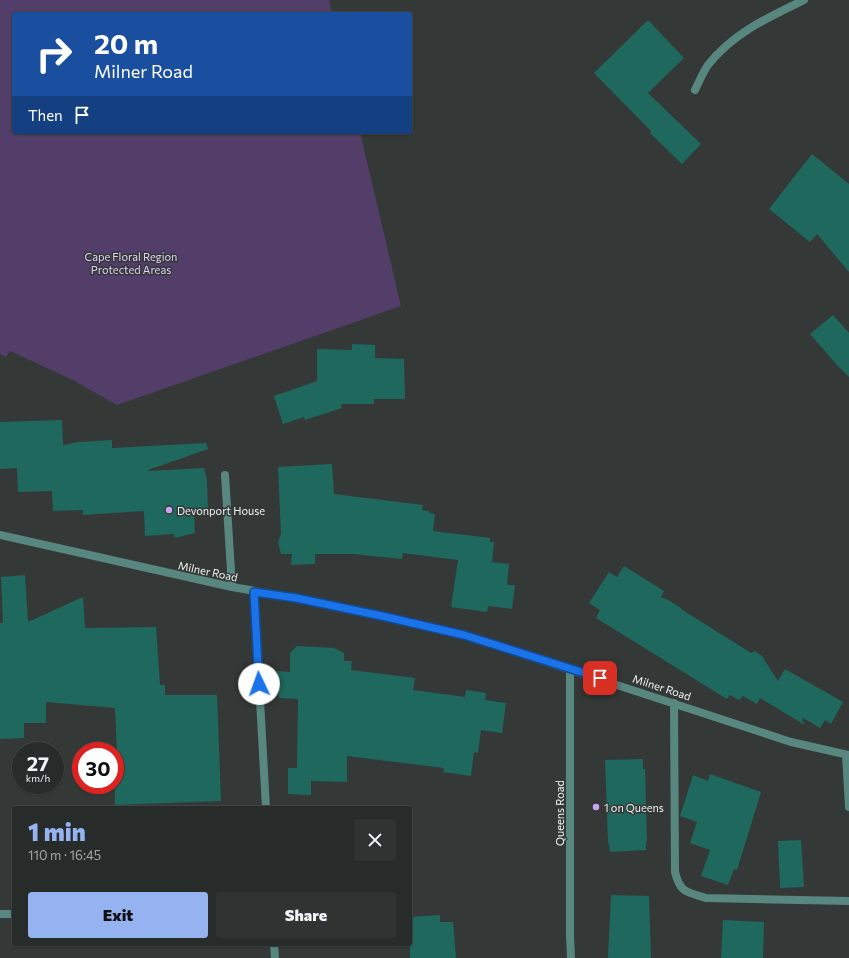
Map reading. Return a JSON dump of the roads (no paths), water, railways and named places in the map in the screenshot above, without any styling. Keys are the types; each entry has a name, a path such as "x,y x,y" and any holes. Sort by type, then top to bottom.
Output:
{"street":[{"path":"695,90 707,66 730,42 757,23 804,0"},
{"path":"226,475 232,587"},
{"name":"Milner Road","path":"0,535 254,592 296,598 464,635 791,742 847,755"},
{"path":"254,592 266,806"},
{"name":"Queens Road","path":"570,669 571,958"},
{"path":"674,703 675,872 677,883 686,892 706,898 849,901"},
{"path":"847,755 849,808"},
{"path":"0,914 12,914"},
{"path":"274,946 275,958"}],"place":[{"name":"Devonport House","path":"169,510"},
{"name":"1 on Queens","path":"596,807"}],"park label":[{"name":"Cape Floral Region Protected Areas","path":"131,262"}]}
